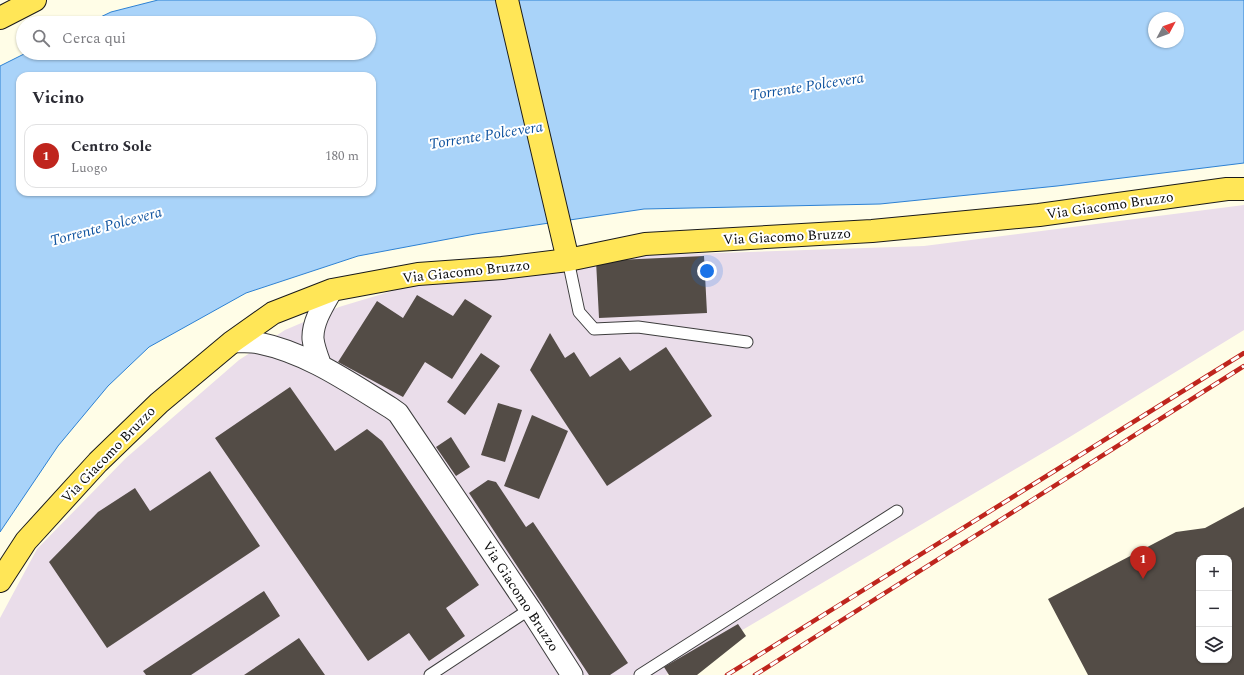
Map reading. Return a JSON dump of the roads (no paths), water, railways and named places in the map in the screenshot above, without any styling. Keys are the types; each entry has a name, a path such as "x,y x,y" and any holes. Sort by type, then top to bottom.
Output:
{"main road":[{"path":"0,18 35,0"},
{"path":"507,0 568,260"},
{"name":"Via Giacomo Bruzzo","path":"0,581 26,541 98,462 159,403 232,342 273,313 332,290 418,274 502,268 568,260 645,244 872,231 1039,215 1227,189 1244,189"}],"street":[{"path":"321,366 313,338 320,312 332,290"},
{"name":"Via Giacomo Bruzzo","path":"232,342 258,343 291,351 321,366 391,408 405,421 572,675"}],"lane":[{"path":"568,260 579,312 594,329 638,327 747,342"},
{"path":"640,675 897,511"},
{"path":"430,675 530,609"}],"water":[{"name":"Torrente Polcevera","path":"158,0 1244,0 1244,163 1057,186 880,204 644,209 475,234 358,256 246,293 149,347 108,386 58,446 0,532 0,66 16,58 16,60 376,60 376,16 103,16 111,12"}],"railway":[{"path":"727,675 1244,353"},
{"path":"755,675 1244,366"}],"place":[{"name":"Centro Sole","path":"1143,579"}]}
